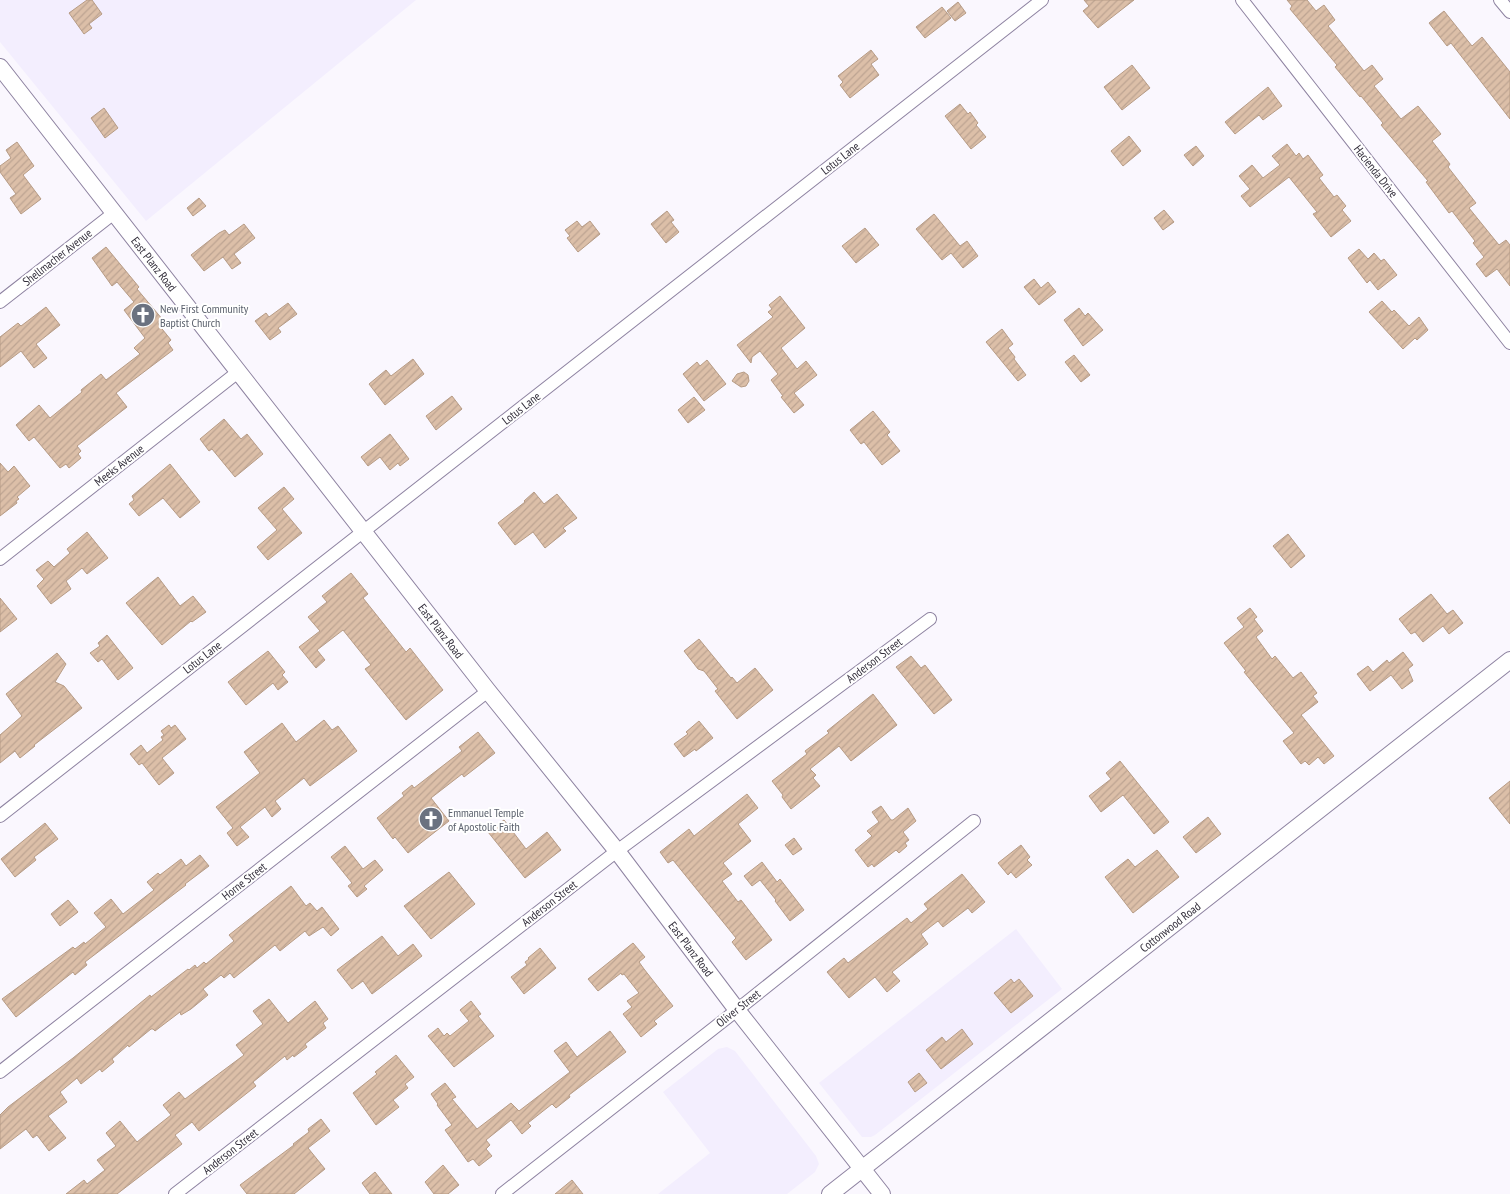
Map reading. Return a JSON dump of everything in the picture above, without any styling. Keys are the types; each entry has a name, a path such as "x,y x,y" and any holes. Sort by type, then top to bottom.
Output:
{"street":[{"name":"Lotus Lane","path":"0,816 1042,0"},
{"name":"Hacienda Drive","path":"1242,0 1510,343"},
{"path":"1500,0 1510,12"},
{"name":"East Planz Road","path":"0,67 488,691 617,851 737,1010 882,1194"},
{"name":"Shellmacher Avenue","path":"0,302 114,213"},
{"name":"Meeks Avenue","path":"0,558 238,372"},
{"name":"Anderson Street","path":"175,1194 617,851 930,619"},
{"name":"Cottonwood Road","path":"830,1194 1510,660"},
{"name":"Horne Street","path":"0,1072 488,691"},
{"name":"Oliver Street","path":"502,1194 974,821"}],"shaded area":[{"path":"0,0 416,0 146,221 0,42"},
{"path":"1016,929 1062,989 875,1135 862,1137 819,1083"},
{"path":"727,1047 735,1051 816,1156 819,1164 815,1172 787,1194 658,1194 710,1153 663,1092 718,1049"}],"building":[{"path":"87,0 92,0 102,14 89,24 92,28 84,34 69,13"},
{"path":"1084,0 1134,0 1098,28 1083,11 1089,6"},
{"path":"1287,0 1307,0 1316,11 1324,5 1335,20 1328,26 1364,71 1372,65 1383,79 1374,86 1401,119 1418,106 1441,134 1432,141 1450,164 1448,167 1476,203 1469,208 1499,245 1506,240 1510,245 1510,286 1497,269 1486,277 1476,264 1484,257 1473,243 1475,241 1452,211 1449,213 1426,182 1428,181 1381,125 1383,123 1335,67 1337,65 1290,9 1292,6"},
{"path":"958,2 966,13 955,21 947,11"},
{"path":"942,7 951,18 925,38 916,27"},
{"path":"1444,11 1472,46 1482,37 1510,72 1510,119 1451,43 1447,46 1429,23"},
{"path":"871,50 878,59 871,64 879,75 850,98 840,85 843,82 838,76"},
{"path":"1132,65 1150,88 1122,110 1104,87"},
{"path":"1268,87 1282,106 1263,120 1259,115 1235,134 1225,122"},
{"path":"960,104 968,114 970,112 978,123 976,125 986,137 971,149 945,116"},
{"path":"104,108 118,128 105,138 91,118"},
{"path":"1129,136 1141,151 1123,166 1111,151"},
{"path":"17,142 34,166 23,175 41,199 21,214 10,198 16,194 0,172 0,166 11,158 6,150"},
{"path":"1287,144 1296,156 1299,153 1303,159 1308,155 1323,175 1319,178 1334,197 1337,195 1346,206 1342,210 1351,221 1331,237 1313,214 1317,212 1289,177 1250,207 1241,196 1250,189 1239,176 1252,165 1263,178 1280,165 1272,156"},
{"path":"1196,146 1204,156 1193,166 1184,155"},
{"path":"199,198 206,206 193,216 187,208"},
{"path":"1164,210 1174,222 1163,230 1154,218"},
{"path":"667,211 674,220 671,222 679,232 666,243 651,224"},
{"path":"934,214 960,246 967,241 978,256 963,268 951,253 942,260 916,229"},
{"path":"577,221 582,227 590,221 600,234 578,252 567,238 570,236 565,230"},
{"path":"244,224 255,238 234,254 241,263 232,269 223,257 204,271 191,255 219,233 225,230 229,235"},
{"path":"865,228 879,245 856,263 842,246"},
{"path":"106,247 163,320 158,324 171,340 168,343 173,350 116,393 127,407 77,446 81,451 78,454 81,458 69,468 66,464 60,468 34,437 29,441 16,425 39,405 50,418 101,374 106,380 140,354 134,348 145,338 124,310 134,302 117,282 112,286 92,258"},
{"path":"1359,249 1368,259 1374,253 1381,261 1384,259 1397,275 1378,290 1370,280 1367,283 1348,258"},
{"path":"1034,279 1041,288 1048,282 1056,292 1039,305 1024,287"},
{"path":"780,296 805,328 781,348 797,369 806,361 817,375 794,393 804,405 794,413 781,397 783,396 771,380 778,374 760,351 752,357 751,363 737,345 773,317 768,312 772,309 769,305"},
{"path":"1382,301 1392,312 1394,310 1409,326 1419,317 1428,330 1403,349 1369,312"},
{"path":"288,303 297,314 278,328 281,332 270,340 255,321 266,313 269,317"},
{"path":"46,307 60,325 36,344 47,358 34,368 21,351 0,367 0,337 18,323 21,326"},
{"path":"1079,308 1085,316 1088,313 1103,330 1083,346 1064,320"},
{"path":"1002,329 1013,344 1008,348 1026,375 1018,381 986,342"},
{"path":"1074,355 1090,375 1081,382 1065,362"},
{"path":"413,359 424,374 385,405 369,384 386,370 391,376"},
{"path":"707,360 726,384 704,401 683,374 697,362 700,366"},
{"path":"744,372 748,375 749,381 746,386 741,387 732,381 737,374"},
{"path":"452,396 462,409 436,430 426,416"},
{"path":"694,397 705,410 688,423 678,410"},
{"path":"873,411 890,432 887,435 900,451 882,465 864,442 861,444 850,430"},
{"path":"224,419 241,439 247,434 263,454 235,477 212,449 209,451 200,439"},
{"path":"390,434 409,459 400,466 398,463 390,470 380,457 368,466 361,457"},
{"path":"0,463 8,472 14,466 30,486 17,497 19,499 16,501 17,503 0,516"},
{"path":"170,464 200,502 180,518 163,498 139,516 129,504 134,500 132,496"},
{"path":"284,487 294,499 282,509 302,533 268,560 257,547 277,530 258,508"},
{"path":"534,492 544,504 557,494 577,518 563,528 566,531 545,548 533,532 515,545 498,523 525,502"},
{"path":"87,532 108,558 87,574 82,568 66,581 71,589 51,604 37,586 44,579 36,570 48,561 54,567 70,553 67,549"},
{"path":"1288,534 1305,556 1291,568 1273,546"},
{"path":"351,573 368,594 363,598 406,652 410,648 443,690 406,720 365,669 371,665 343,630 317,650 325,660 316,668 299,647 320,631 308,617 327,602 322,596"},
{"path":"158,577 180,606 193,596 206,612 191,621 162,645 126,603"},
{"path":"1431,594 1447,614 1453,610 1463,623 1449,634 1443,626 1423,642 1415,632 1411,634 1399,619"},
{"path":"0,598 17,619 0,632"},
{"path":"1250,608 1257,617 1254,619 1263,631 1256,637 1272,659 1275,656 1293,678 1301,672 1317,693 1313,696 1318,702 1301,715 1334,756 1324,764 1318,757 1309,765 1305,761 1301,764 1283,741 1294,733 1244,672 1246,671 1224,643 1244,627 1237,618"},
{"path":"107,635 133,668 118,680 102,659 98,662 90,653 100,646 98,643"},
{"path":"699,639 737,683 755,668 773,690 737,719 715,691 718,689 704,671 698,669 684,651"},
{"path":"268,651 285,672 282,675 288,682 278,690 273,683 246,705 228,682"},
{"path":"1403,652 1413,665 1408,669 1413,681 1402,689 1391,675 1370,691 1357,674 1368,666 1373,672 1387,660 1389,663"},
{"path":"57,653 66,664 55,682 64,686 82,708 20,758 15,751 0,763 0,735 22,716 6,694"},
{"path":"911,656 921,668 925,665 952,700 934,714 896,667"},
{"path":"873,694 897,725 851,761 839,746 810,769 816,775 813,778 820,786 791,809 772,781 807,754 805,751 829,733 827,731"},
{"path":"324,720 332,730 338,726 357,751 310,786 304,778 275,801 281,809 272,817 265,807 240,827 249,837 237,846 227,833 233,828 216,807 260,773 244,752 282,723 296,742"},
{"path":"699,721 713,738 696,751 695,749 684,757 674,744 688,734 686,732"},
{"path":"169,725 171,728 175,725 186,739 162,758 174,773 159,785 142,763 139,765 130,754 141,745 147,753 163,740 161,737 164,735 161,731"},
{"path":"478,732 495,753 464,777 462,774 431,798 449,821 408,853 395,837 393,839 377,818 404,796 402,793 412,785 414,788 462,751 459,747"},
{"path":"1120,761 1169,822 1154,834 1123,795 1101,812 1089,796 1111,779 1106,773"},
{"path":"1510,781 1510,824 1489,798"},
{"path":"747,794 758,808 738,824 751,841 723,863 732,874 722,881 738,902 741,900 772,940 746,960 732,942 736,938 673,860 668,863 660,852 689,829 694,836"},
{"path":"881,806 891,820 908,808 916,821 903,832 909,840 905,843 907,846 899,853 896,850 874,867 872,864 868,867 855,850 872,836 867,831 879,822 872,812"},
{"path":"1208,817 1221,834 1196,853 1183,837"},
{"path":"504,820 526,849 547,832 561,850 525,878 488,832"},
{"path":"45,823 58,839 34,857 36,860 15,877 1,859"},
{"path":"794,838 802,849 793,855 785,845"},
{"path":"1021,845 1030,857 1027,860 1032,865 1016,878 1011,872 1008,875 998,863"},
{"path":"345,846 363,869 375,860 383,870 364,886 367,889 357,897 348,886 352,883 331,857"},
{"path":"1157,850 1179,877 1133,913 1105,877 1128,859 1135,867"},
{"path":"200,855 209,866 85,962 87,965 75,975 73,972 16,1017 2,999 73,947 75,949 84,942 85,944 106,927 94,913 111,899 123,914 154,890 147,882 158,873 160,875 181,859 186,866"},
{"path":"762,862 777,882 780,879 804,910 790,921 760,880 752,886 744,876"},
{"path":"449,872 475,904 431,939 404,906"},
{"path":"962,874 985,902 972,913 968,908 943,927 938,921 921,934 928,944 892,972 900,981 887,992 875,977 849,998 827,972 844,958 848,963 907,918 911,923 928,909 924,904"},
{"path":"291,886 306,906 310,903 317,911 322,907 339,929 331,936 323,927 309,936 305,931 280,951 275,945 234,978 230,973 224,978 221,975 203,989 208,995 191,1009 181,1015 180,1012 155,1031 151,1029 129,1047 128,1045 112,1059 114,1062 102,1072 100,1069 81,1084 77,1078 60,1092 67,1102 48,1116 66,1138 49,1151 37,1135 33,1138 26,1129 0,1149 0,1115 8,1107 73,1058 150,995 151,997 195,965 197,968 204,962 206,964 234,941 229,935"},
{"path":"68,900 78,912 60,926 51,914"},
{"path":"382,936 398,956 413,944 422,956 372,994 363,981 352,989 337,970"},
{"path":"633,943 645,957 639,962 673,1006 654,1021 657,1024 641,1037 623,1014 632,1007 627,1001 639,993 624,974 622,975 621,973 598,991 588,979"},
{"path":"540,948 556,968 524,994 511,977 527,965 525,962 528,958"},
{"path":"1011,979 1014,983 1019,979 1033,996 1011,1013 994,993"},
{"path":"269,999 288,1023 315,1001 328,1019 323,1023 326,1028 305,1044 307,1047 294,1057 293,1055 287,1060 285,1056 253,1082 256,1086 199,1131 192,1122 175,1135 182,1144 117,1194 66,1194 84,1180 87,1184 105,1170 97,1160 116,1146 106,1133 120,1121 137,1142 171,1115 163,1105 179,1092 185,1099 244,1055 236,1045 263,1024 253,1011"},
{"path":"471,1001 481,1014 478,1016 494,1036 454,1067 428,1036 438,1028 444,1036 447,1033 450,1036 469,1021 460,1010"},
{"path":"962,1029 973,1044 941,1069 926,1050 942,1037 946,1042"},
{"path":"610,1031 626,1052 569,1095 570,1097 556,1108 552,1104 528,1123 531,1126 522,1134 511,1120 486,1140 490,1145 486,1149 492,1156 479,1166 473,1159 468,1162 445,1130 452,1125 431,1094 445,1083 456,1097 452,1099 477,1129 511,1103 519,1111 570,1072 554,1051 566,1042 577,1057"},
{"path":"396,1055 414,1077 405,1084 408,1088 393,1100 399,1107 376,1125 353,1093 377,1074 375,1072"},
{"path":"919,1073 927,1083 915,1092 908,1082"},
{"path":"321,1119 330,1131 308,1148 325,1169 294,1194 247,1194 240,1185 294,1145 309,1132 308,1129"},
{"path":"443,1165 459,1185 448,1194 434,1194 425,1182"},
{"path":"375,1172 392,1194 370,1194 362,1183"},
{"path":"572,1180 583,1194 555,1194"}],"place":[{"name":"New First Community Baptist Church","path":"143,315"},
{"name":"Emmanuel Temple of Apostolic Faith","path":"431,819"}]}
